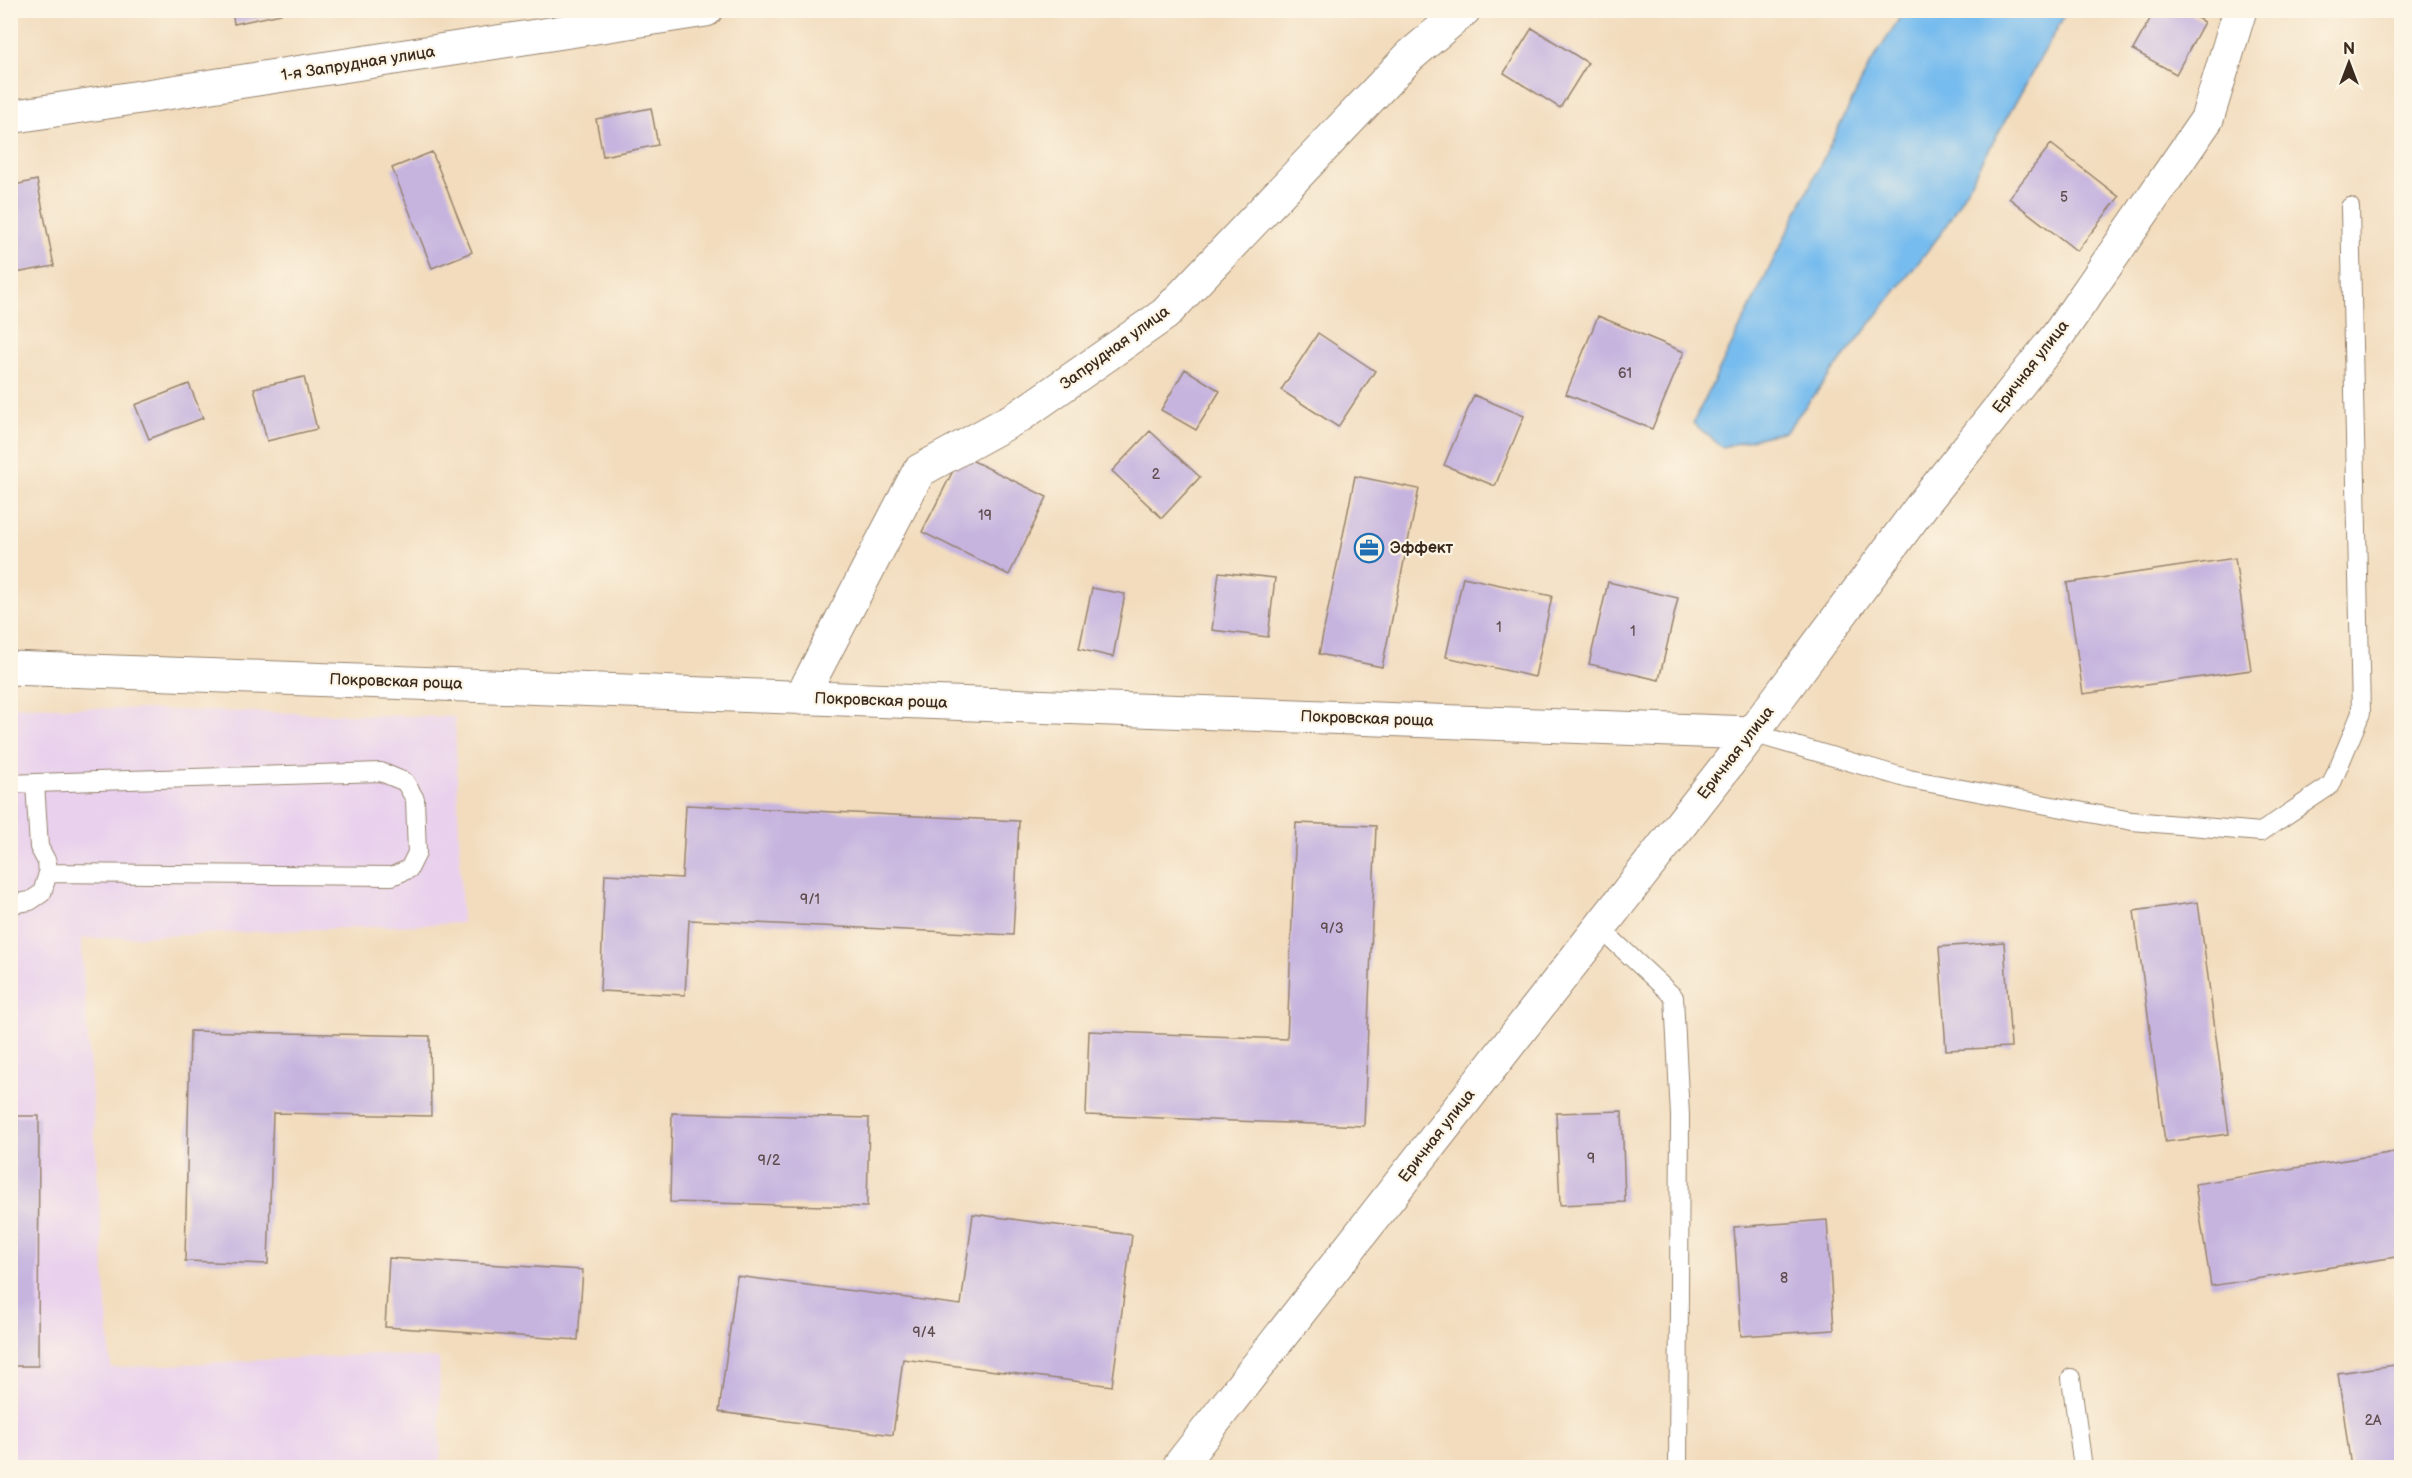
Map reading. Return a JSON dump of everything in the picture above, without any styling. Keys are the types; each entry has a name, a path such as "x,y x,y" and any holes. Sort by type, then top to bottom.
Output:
{"street":[{"name":"1-я Запрудная улица","path":"10,117 706,10"},
{"name":"Запрудная улица","path":"801,698 919,471 1021,415 1166,314 1410,56 1464,10"},
{"name":"Еричная улица","path":"1180,1465 1752,733 1923,504 2058,335 2207,119 2240,10"},
{"name":"Покровская роща","path":"10,668 1752,733"}],"lane":[{"path":"1752,733 1910,779 2132,821 2261,832 2331,785 2361,713 2350,207"},
{"path":"10,784 381,772 405,782 415,799 417,854 409,869 392,876 48,873"},
{"path":"10,904 30,901 42,893 48,873 47,862 39,847 35,783"},
{"path":"1600,928 1674,997 1680,1116 1678,1467"},
{"path":"2071,1378 2084,1467"}],"shaded area":[{"path":"12,706 455,717 462,923 81,939 111,1368 378,1354 439,1359 441,1467 11,1468"}],"water":[{"path":"1904,11 2067,11 1943,231 1786,431 1722,447 1693,423 1868,68"}],"building":[{"path":"232,10 280,10 281,14 234,24"},
{"path":"2155,10 2183,10 2204,22 2176,74 2133,50"},
{"path":"1532,28 1588,63 1560,108 1504,73"},
{"path":"651,108 658,145 603,156 596,119"},
{"path":"2051,144 2119,197 2077,251 2009,198"},
{"path":"432,152 472,252 432,268 392,168"},
{"path":"37,180 54,266 10,274 10,186"},
{"path":"1598,316 1684,352 1652,429 1566,394"},
{"path":"1318,333 1375,371 1338,427 1281,390"},
{"path":"1185,369 1220,391 1196,430 1161,410"},
{"path":"304,377 317,429 267,441 254,388"},
{"path":"189,384 203,418 149,439 135,405"},
{"path":"1474,395 1524,416 1495,486 1444,465"},
{"path":"1150,431 1200,477 1162,518 1112,471"},
{"path":"961,455 1047,497 1009,575 922,532"},
{"path":"1355,476 1419,489 1382,667 1319,654"},
{"path":"2235,558 2251,670 2083,694 2067,583"},
{"path":"1219,572 1275,578 1268,637 1212,630"},
{"path":"1463,577 1552,596 1535,677 1446,657"},
{"path":"1608,582 1678,598 1659,680 1589,664"},
{"path":"1092,588 1125,594 1113,657 1079,649"},
{"path":"686,805 1019,821 1013,935 689,920 685,995 600,991 605,874 682,878"},
{"path":"1296,823 1376,826 1364,1126 1086,1115 1089,1031 1287,1039"},
{"path":"2198,902 2229,1134 2165,1142 2134,911"},
{"path":"2004,942 2011,1047 1946,1050 1939,947"},
{"path":"190,1031 430,1036 431,1116 273,1113 268,1264 185,1261"},
{"path":"1622,1111 1625,1202 1560,1205 1556,1113"},
{"path":"672,1113 869,1118 867,1207 670,1202"},
{"path":"10,1116 39,1116 38,1366 10,1366"},
{"path":"2402,1151 2402,1256 2211,1286 2195,1184"},
{"path":"973,1214 1132,1235 1112,1386 903,1359 893,1435 719,1412 737,1276 961,1305"},
{"path":"1827,1220 1834,1330 1741,1336 1734,1227"},
{"path":"389,1258 583,1270 578,1340 385,1327"},
{"path":"2402,1364 2402,1468 2351,1468 2338,1373"}],"place":[{"name":"Эффект","path":"1369,548"}]}
